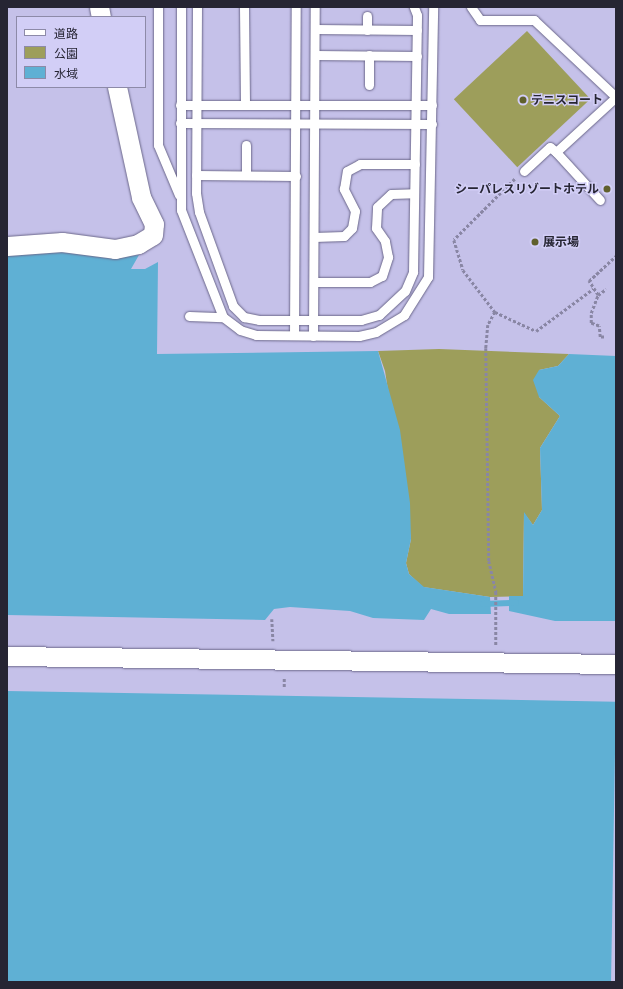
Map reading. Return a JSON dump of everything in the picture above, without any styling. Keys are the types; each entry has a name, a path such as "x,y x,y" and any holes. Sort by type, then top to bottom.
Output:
{"street":[{"path":"7,246 62,242 115,249 138,244 153,235 154,224 141,197 117,88"},
{"path":"7,656 616,664"}],"lane":[{"path":"158,7 158,145 181,198"},
{"path":"182,7 180,104 181,210 223,317 240,330 256,335 313,336 359,336 376,332 404,315 421,293 430,268 432,7"},
{"path":"197,7 196,175 199,212 233,306 244,317 294,320 361,320 380,315 405,291 413,272 417,30 414,7"},
{"path":"244,7 245,104"},
{"path":"294,335 296,7"},
{"path":"313,336 315,7"},
{"path":"471,7 480,20 534,20 616,97 556,152"},
{"path":"367,16 367,30"},
{"path":"315,29 417,30"},
{"path":"315,55 416,56"},
{"path":"369,56 369,85"},
{"path":"180,104 432,105"},
{"path":"180,123 432,124"},
{"path":"246,145 246,175"},
{"path":"524,171 550,147 600,200"},
{"path":"314,237 344,236 352,228 355,211 344,189 347,171 360,164 415,164"},
{"path":"196,175 296,176"},
{"path":"314,282 370,282 382,276 388,257 385,241 376,228 377,207 391,194 414,193"},
{"path":"189,316 223,317"}],"path":[{"path":"524,171 454,240 463,270 495,312 536,331 593,289"},
{"path":"598,295 589,285 591,277 616,256"},
{"path":"604,337 600,337 599,326 591,323 591,312 598,295 606,289"},
{"path":"495,312 488,325 486,348 489,561 496,592 496,648"}],"green space":[{"name":"テニスコート","path":"527,31 590,99 517,167 454,99"},
{"path":"439,349 569,354 558,366 539,370 539,397 560,416 540,448 542,510 533,525 524,513 523,596 490,597 423,587 409,574 406,563 411,539 385,371 378,351"}],"water":[{"path":"68,250 118,257 139,255 131,269 145,269 158,262 157,354 378,351 400,430 410,503 411,539 406,563 409,574 424,587 490,597 491,614 449,614 431,609 424,620 373,618 350,611 290,607 274,609 265,620 7,615 7,254"},
{"path":"569,354 616,356 616,621 555,621 509,611 509,596 523,596 524,512 533,525 542,510 540,448 560,416 539,397 533,380 539,370 558,366"},
{"path":"7,691 616,702 611,982 7,982"}],"waterway":[{"path":"483,604 516,603"}],"place":[{"name":"テニスコート","path":"523,100"},
{"name":"シーパレスリゾートホテル","path":"607,189"},
{"name":"展示場","path":"535,242"}]}
